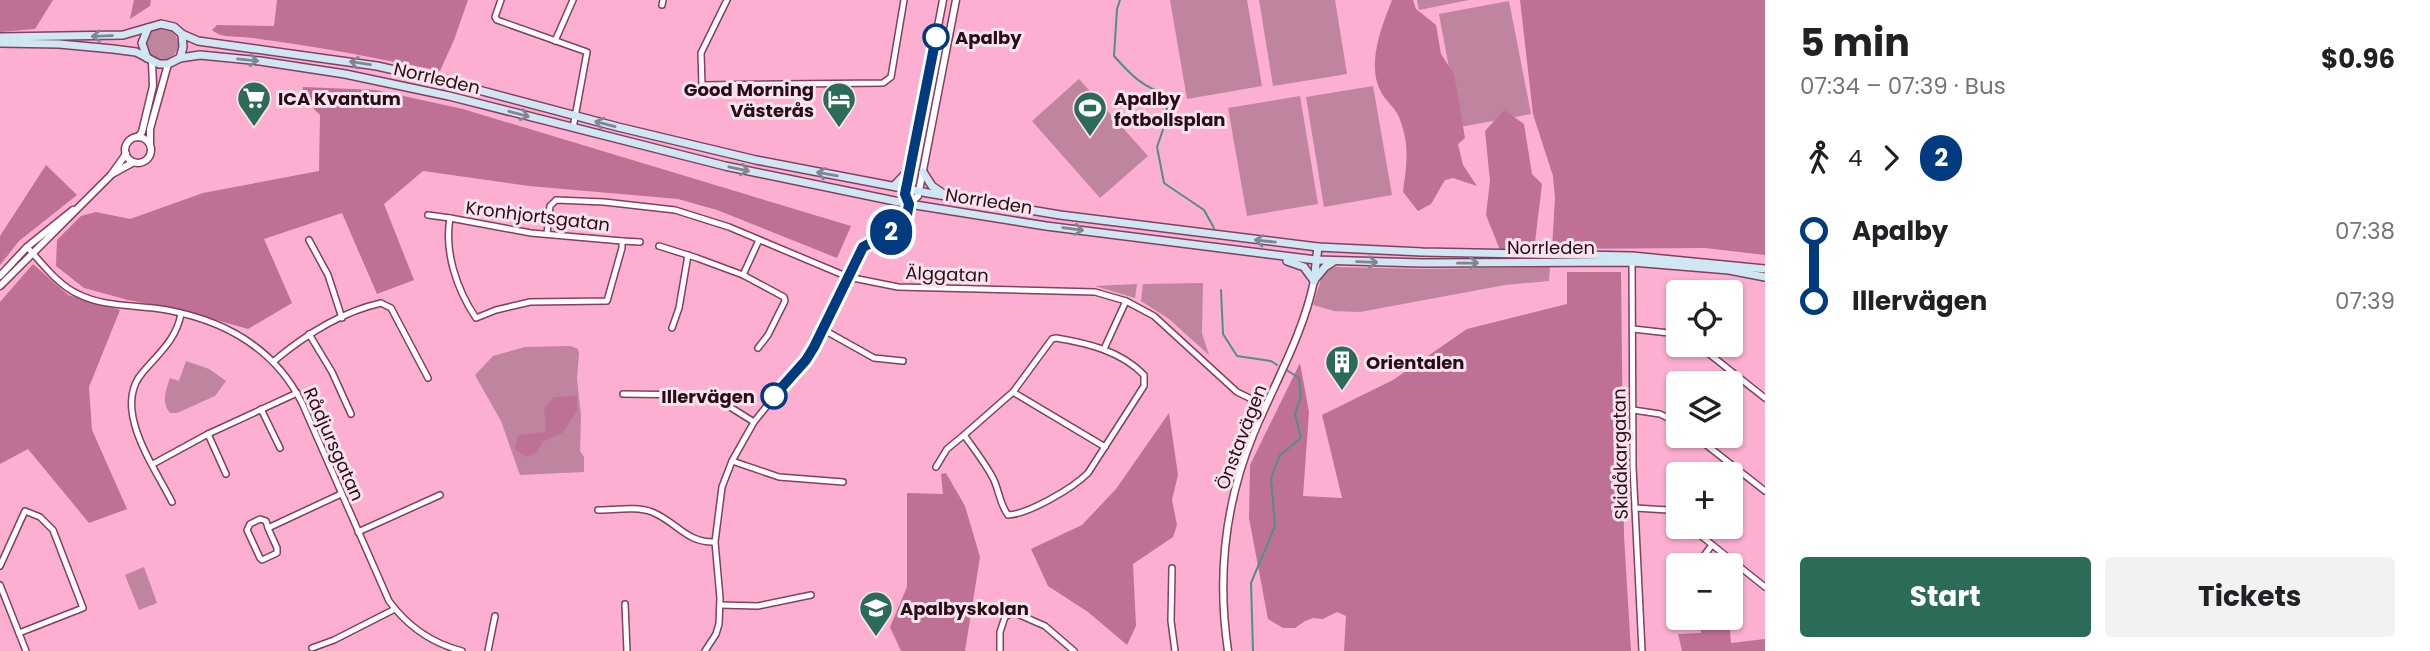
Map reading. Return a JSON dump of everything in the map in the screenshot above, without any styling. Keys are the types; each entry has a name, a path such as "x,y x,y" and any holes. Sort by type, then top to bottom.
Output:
{"main road":[{"path":"0,37 123,35 167,24 182,34 183,47 180,58 168,64 150,60 136,52 102,47 0,43"},
{"path":"148,28 142,43 150,60"},
{"name":"Norrleden","path":"182,34 198,41 409,72 756,160 948,197 1060,215 1318,247 1632,259 1765,269"},
{"name":"Norrleden","path":"180,58 200,55 222,57 345,74 449,96 725,166 909,204 1046,226 1316,260 1423,263 1632,259 1729,270 1765,277"},
{"path":"894,186 910,169"},
{"path":"923,172 932,186 948,197"},
{"path":"1314,281 1318,247"},
{"path":"1273,256 1304,267 1314,281"},
{"path":"1314,281 1325,267 1335,261"}],"street":[{"path":"501,0 495,18 497,20 587,52 573,128"},
{"path":"555,41 573,0"},
{"path":"727,0 701,54 702,85 883,83 891,76 904,0"},
{"path":"709,649 719,624 715,542 722,487 732,461 754,422 806,360 824,330 863,247 899,228 906,220 909,204 905,194 943,0"},
{"path":"909,204 918,196 956,0"},
{"path":"0,286 111,175 126,154 128,141 142,132 153,86 150,60"},
{"path":"111,175 132,163 144,163 150,157 150,129 168,64"},
{"path":"138,137 150,142"},
{"path":"126,154 132,163"},
{"name":"Älggatan","path":"547,234 550,206 556,200 604,202 675,210 708,220 848,277 898,287 1095,292 1126,301 1166,325 1237,392 1266,407"},
{"path":"0,276 27,247 66,213 78,207"},
{"name":"Kronhjortsgatan","path":"428,215 547,234 640,242"},
{"name":"Kronhjortsgatan","path":"450,218 448,242 454,270 476,318 530,302 607,301 622,241"},
{"path":"309,240 328,275 342,318"},
{"path":"743,275 759,240"},
{"path":"659,246 743,275 784,297 785,301 768,335 758,348"},
{"name":"Rådjursgatan","path":"27,247 74,293 103,304 166,310 211,323 260,348 274,361 297,393 383,590 395,609 420,634 434,642 462,651"},
{"path":"672,328 679,308 688,255"},
{"name":"Skidåkargatan","path":"1632,259 1635,508 1642,651"},
{"name":"Önstavägen","path":"1228,651 1222,592 1223,552 1239,471 1307,312 1314,281"},
{"path":"1104,349 1126,301"},
{"path":"274,361 309,334 378,303 391,308 428,378"},
{"path":"172,502 132,420 130,399 141,374 173,338 181,314"},
{"path":"1633,329 1666,333"},
{"path":"824,330 873,358 904,361"},
{"path":"309,334 332,372 351,414"},
{"path":"936,467 947,449 1013,392 1052,340 1064,339 1104,349 1132,364 1145,379 1138,397 1081,481 1031,508 1008,515 992,477 964,435"},
{"path":"1714,357 1764,395"},
{"path":"1013,392 1105,447"},
{"path":"153,464 208,434 297,393"},
{"path":"623,394 697,395 722,402 754,422"},
{"path":"261,409 280,448"},
{"path":"1633,410 1666,417"},
{"path":"208,434 226,474"},
{"path":"1710,448 1765,491"},
{"path":"732,461 779,477 843,482"},
{"path":"268,527 341,494"},
{"path":"358,532 440,495"},
{"path":"1635,508 1666,510"},
{"path":"598,510 647,510 660,515 693,539 715,542"},
{"path":"0,566 24,511 35,514 53,530 83,608 19,633"},
{"path":"266,520 268,527 277,553 262,560 248,526 266,520"},
{"path":"1705,539 1765,587"},
{"path":"1706,553 1712,545"},
{"path":"1172,568 1171,621 1175,651"},
{"path":"0,585 3,603 26,651"},
{"path":"720,605 758,606 811,595"},
{"path":"625,604 627,651"},
{"path":"312,648 334,640 395,609"},
{"path":"1000,651 1002,624 1005,617 1013,612 1045,626 1074,651"},
{"path":"488,651 495,616"}],"shaded area":[{"path":"0,0 53,0 35,29 0,32"},
{"path":"134,0 151,0 150,6 130,19"},
{"path":"277,0 468,0 440,71 324,49 226,36 212,30 217,25 274,26"},
{"path":"1170,0 1247,0 1262,86 1187,99"},
{"path":"1259,0 1335,0 1347,74 1273,86"},
{"path":"1392,0 1413,0 1416,9 1436,25 1441,54 1454,74 1465,138 1458,144 1463,165 1477,186 1453,178 1445,180 1431,204 1418,211 1403,192 1407,154 1405,136 1397,113 1382,94 1376,79 1377,44"},
{"path":"1417,0 1469,0 1419,10"},
{"path":"1520,0 1765,0 1765,255 1705,248 1552,249 1555,198 1553,176 1533,114"},
{"path":"1509,1 1531,114 1460,127 1439,14"},
{"path":"162,28 173,33 178,44 173,55 162,60 151,55 146,44 151,33"},
{"name":"Apalby fotbollsplan","path":"1079,79 1148,156 1100,198 1032,121"},
{"path":"1373,86 1392,195 1324,207 1306,97"},
{"path":"303,87 376,90 463,109 851,226 837,258 717,210 678,199 529,186 423,171 384,204 414,280 377,294 342,213 264,239 292,303 248,329 177,309 84,288 56,266 57,240 81,216 96,212 130,219 203,193 319,171 320,115 302,97"},
{"path":"1300,96 1318,204 1247,216 1228,108"},
{"path":"1504,110 1524,124 1532,174 1542,184 1535,242 1500,250 1486,215 1490,181 1485,131"},
{"path":"46,165 77,195 19,241 0,265 0,236"},
{"path":"33,264 68,295 120,310 89,387 92,430 127,509 89,523 28,449 0,464 0,302"},
{"path":"1335,267 1550,267 1549,281 1505,285 1360,312 1334,311 1313,305 1323,273"},
{"path":"1567,272 1621,272 1624,536 1631,651 1344,651 1346,616 1337,612 1323,619 1305,621 1295,628 1283,628 1268,619 1249,518 1250,465 1300,363 1309,412 1303,496 1342,498 1322,415 1393,380 1467,329 1567,304"},
{"path":"1203,283 1202,333 1209,355 1169,319 1141,301 1143,284"},
{"path":"1137,284 1135,298 1095,286"},
{"path":"571,346 578,349 579,353 577,379 581,416 580,451 584,457 584,472 520,475 501,421 475,375 493,356 525,347"},
{"path":"186,361 209,369 226,381 215,396 177,413 170,413 165,400 167,387 170,378 179,381"},
{"path":"577,396 577,411 562,433 544,441 537,452 526,457 515,449 518,435 545,432 544,409 554,397"},
{"path":"1169,413 1178,475 1172,500 1177,525 1173,537 1133,564 1136,626 1127,645 1088,612 1048,586 1031,549 1082,525 1116,489"},
{"path":"946,473 965,506 980,557 965,651 901,651 890,627 907,587 907,493 943,494 941,474"},
{"path":"144,567 157,603 139,610 125,575"},
{"path":"1701,630 1730,630 1731,643 1765,639 1765,651 1682,651 1678,634 1701,633"}],"waterway":[{"path":"1120,0 1114,56 1145,85 1168,94 1167,101"},
{"path":"1167,106 1165,124 1157,147 1164,183 1204,210 1214,228"},
{"path":"1221,290 1223,334 1237,356 1271,361 1277,365"},
{"path":"1253,651 1251,583 1275,526 1271,478 1280,455 1301,438 1295,414 1301,396 1299,378 1288,371"}],"bus line":[{"name":"2","path":"774,396 814,347 863,247 899,228 906,220 909,204 905,194 936,37"}],"place":[{"name":"Apalby","path":"936,37"},
{"name":"ICA Kvantum","path":"254,128"},
{"name":"Good Morning Västerås","path":"839,129"},
{"name":"Apalby fotbollsplan","path":"1090,138"},
{"name":"Orientalen","path":"1342,392"},
{"name":"Illervägen","path":"774,396"},
{"name":"Apalbyskolan","path":"876,638"}]}
